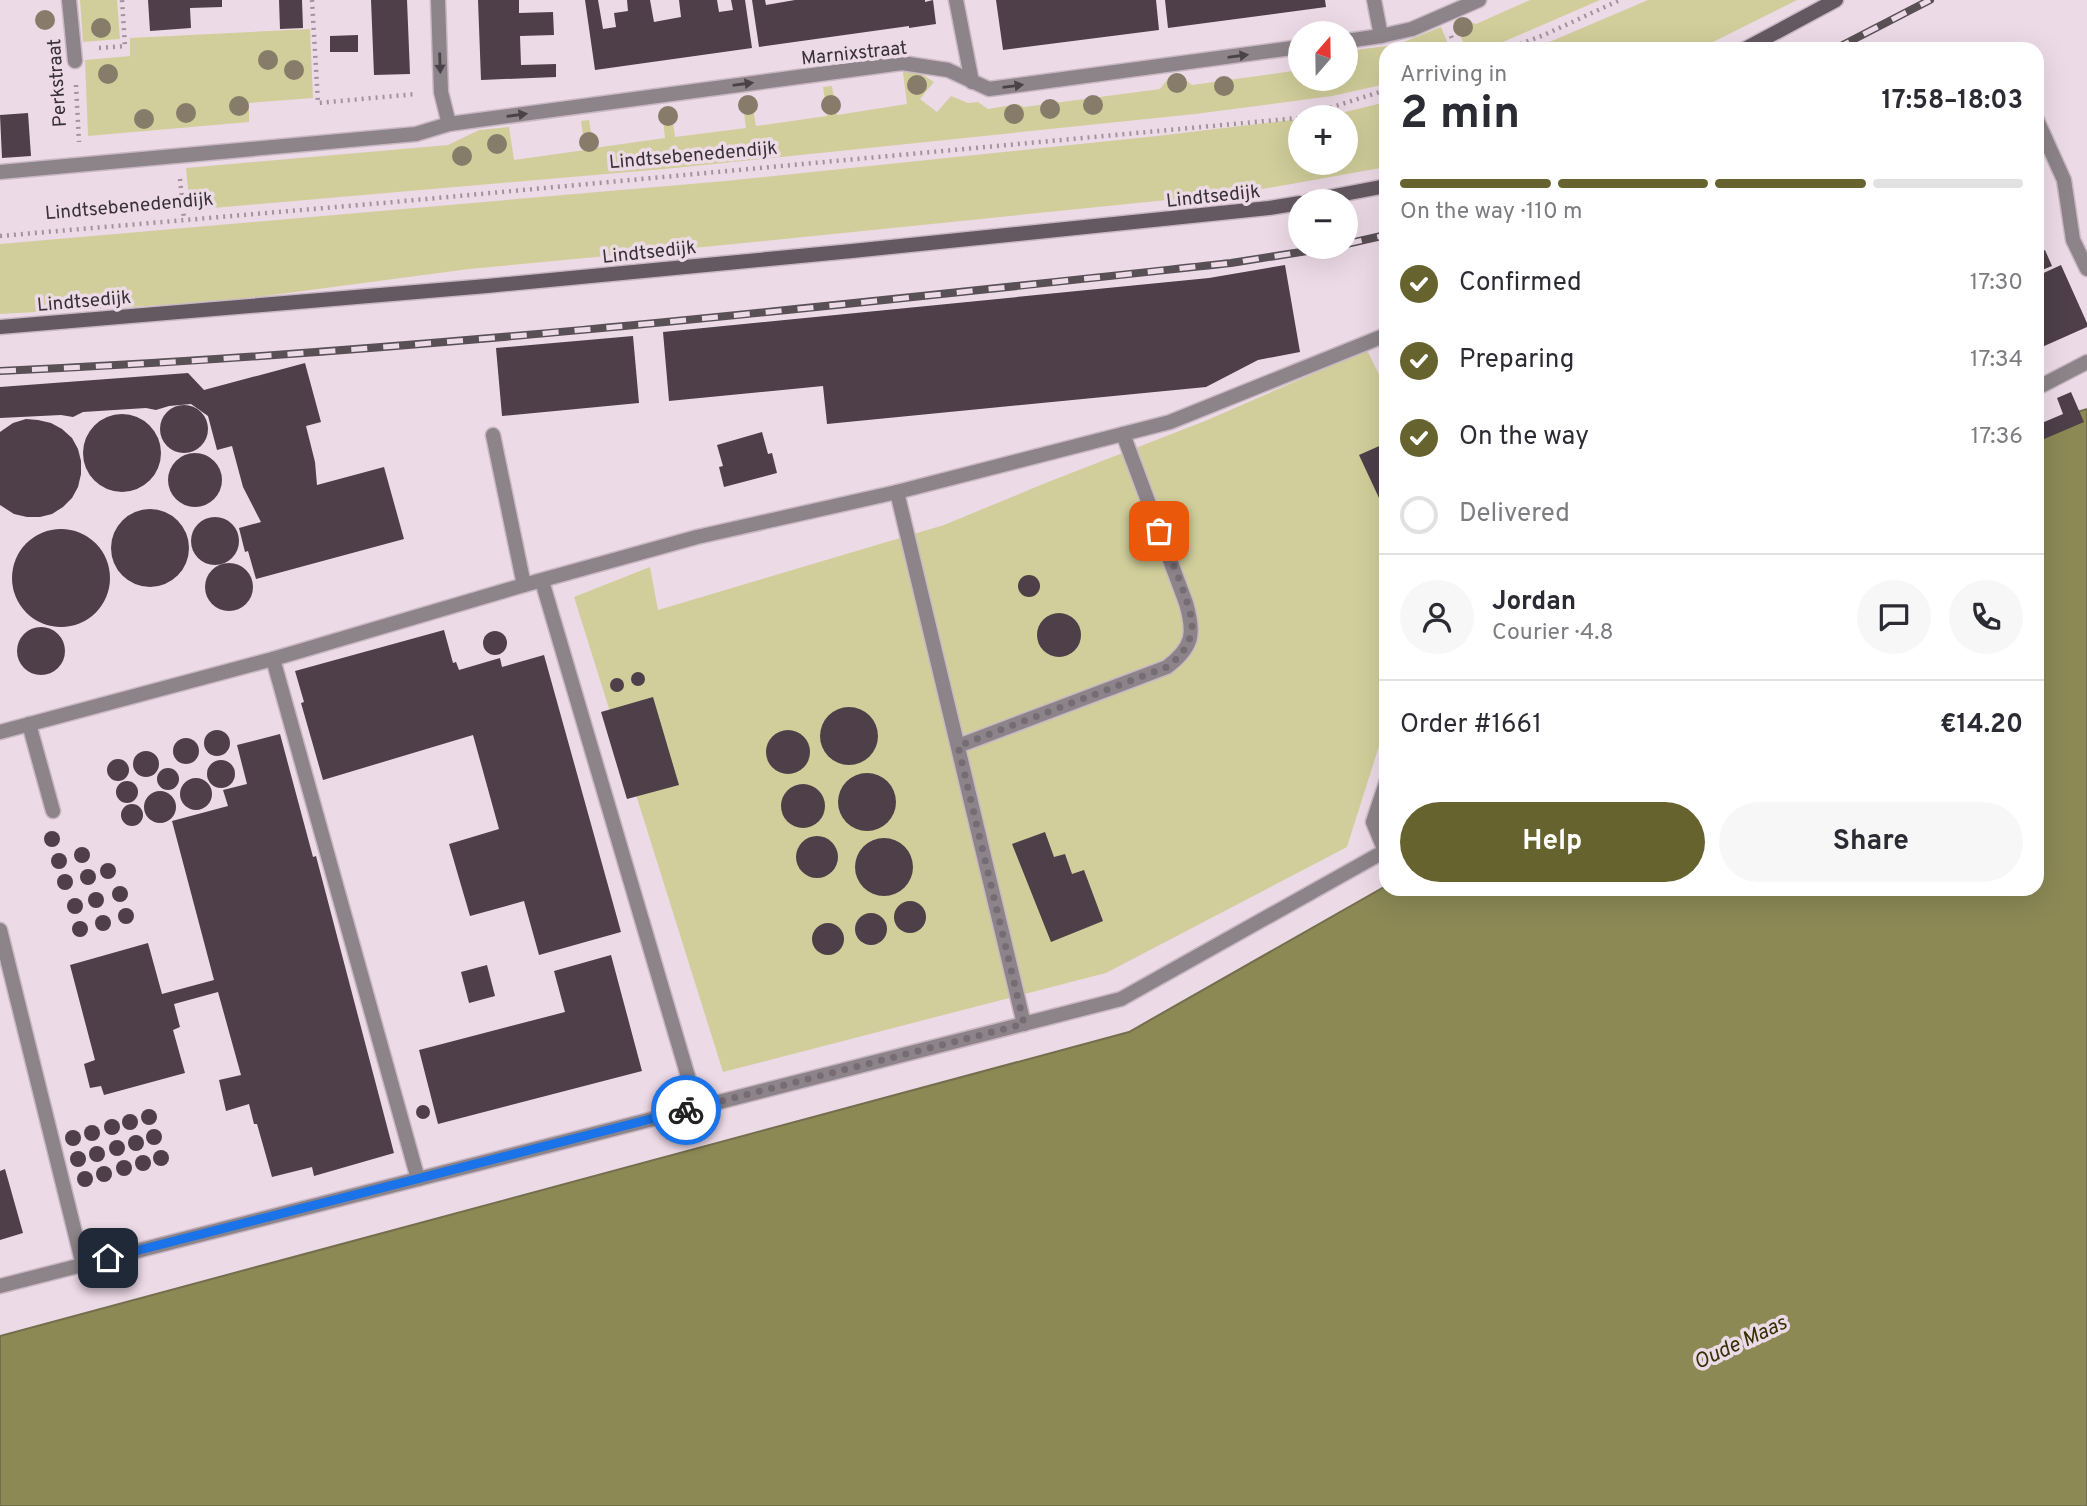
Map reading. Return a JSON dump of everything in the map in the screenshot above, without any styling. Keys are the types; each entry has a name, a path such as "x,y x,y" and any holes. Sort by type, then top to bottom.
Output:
{"main road":[{"path":"1758,42 1836,0"},
{"path":"1358,191 1379,187"},
{"name":"Lindtsedijk","path":"0,327 487,286 865,250 1288,205"}],"street":[{"name":"Perkstraat","path":"69,0 74,56"},
{"path":"0,172 416,134 450,124 441,92 438,0"},
{"path":"956,0 972,82"},
{"path":"1374,0 1381,36"},
{"path":"1358,39 1412,29 1479,0"},
{"name":"Marnixstraat","path":"450,124 902,63 948,70 989,89 1288,49"},
{"path":"2044,136 2064,180 2073,240 2087,269"},
{"path":"0,732 273,659 696,537 897,492 1170,422 1379,338"},
{"path":"2044,384 2087,362"},
{"path":"958,746 1167,667 1181,656 1188,643 1192,624 1186,603 1123,434"},
{"path":"494,435 524,585"},
{"path":"897,492 1024,1024"},
{"path":"542,581 697,1107"},
{"path":"273,659 418,1179"},
{"path":"29,724 53,811"},
{"path":"1379,804 1373,822 1379,836"},
{"path":"0,1286 1121,999 1379,854"},
{"path":"0,930 82,1265"}],"path":[{"path":"74,56 125,46 122,0"},
{"path":"312,0 318,103 441,92"},
{"path":"1526,42 1620,0"},
{"name":"Perkstraat","path":"74,56 81,164"},
{"name":"Lindtsebenedendijk","path":"0,236 1298,118 1379,92"},
{"path":"178,156 184,219"}],"shaded area":[{"path":"80,0 117,0 120,39 83,42"},
{"path":"1530,0 1600,0 1503,42 1463,42 1454,21 1460,19 1476,24"},
{"path":"1648,0 1797,0 1713,42 1549,42"},
{"path":"1441,27 1447,42 1404,42"},
{"path":"310,29 313,98 249,103 249,122 88,136 85,60 130,56 130,38"},
{"path":"1379,47 1379,86 1358,90 1358,50"},
{"path":"903,72 920,73 934,82 920,99 937,112 951,96 968,103 978,102 988,109 1018,104 1024,107 1160,89 1170,76 1178,74 1192,85 1288,72 1288,91 1354,91 1195,114 675,168 190,210 186,168 448,145 479,130 509,127 514,160 585,150 581,121 589,120 594,148 665,138 662,109 671,108 675,137 746,128 742,98 751,97 756,126 827,116 823,87 832,86 837,115 907,104"},
{"path":"1379,104 1379,168 1358,172 1358,109"},
{"path":"1288,120 1288,175 1341,175 1246,192 469,269 219,302 0,314 0,244 725,181"},
{"path":"1367,350 1379,375 1379,746 1347,847 1106,973 723,1072 574,597 650,567 658,610 944,525 1205,421"}],"water":[{"name":"Oude Maas","path":"2087,409 2087,1506 0,1506 0,1336 1129,1032 1379,890 1379,896 2044,896 2044,431 2074,413"}],"building":[{"path":"148,0 222,0 222,7 190,8 191,28 150,31"},
{"path":"279,0 302,0 303,28 280,29"},
{"path":"371,0 407,0 410,74 374,75"},
{"path":"478,0 519,0 519,13 553,12 554,35 520,36 521,65 556,64 556,77 481,80"},
{"path":"585,0 598,0 603,29 616,27 614,13 628,11 627,0 650,0 654,22 681,17 679,0 717,0 719,12 733,10 731,0 745,0 752,48 595,70"},
{"path":"752,0 765,0 766,5 795,0 933,0 936,24 759,47"},
{"path":"996,0 1156,0 1159,30 1003,50"},
{"path":"1165,0 1325,0 1326,7 1168,28"},
{"path":"358,35 358,52 330,52 330,36"},
{"path":"28,113 31,156 2,158 0,115"},
{"path":"2044,250 2052,266 2044,269"},
{"path":"1285,265 1300,352 1258,360 1206,387 827,424 823,386 669,401 663,332 1209,278"},
{"path":"2061,265 2087,327 2044,346 2044,273"},
{"path":"633,336 639,403 502,416 496,348"},
{"path":"305,363 321,422 306,426 315,462 317,485 384,467 404,539 256,579 239,528 261,522 243,487 232,446 217,450 208,416 191,404 156,410 146,408 83,412 73,417 61,415 0,418 0,387 188,373 204,390"},
{"path":"2071,392 2084,422 2044,439 2044,422 2063,414 2057,398"},
{"path":"184,405 201,412 208,429 201,446 184,453 167,446 160,429 167,412"},
{"path":"122,414 137,417 150,425 158,438 161,453 158,468 150,481 137,489 122,492 107,489 94,481 86,468 83,453 86,438 94,425 107,417"},
{"path":"26,419 51,423 62,429 72,438 81,461 78,487 72,498 52,514 40,517 14,514 0,505 0,432 13,423"},
{"path":"762,432 768,454 772,453 777,473 724,487 719,467 723,466 717,445"},
{"path":"1379,446 1379,498 1359,455"},
{"path":"195,453 214,461 222,480 214,499 195,507 176,499 168,480 176,461"},
{"path":"150,509 165,512 178,520 186,533 189,548 186,563 178,576 165,584 150,587 135,584 122,576 114,563 111,548 114,533 122,520 135,512"},
{"path":"215,517 232,524 239,541 232,558 215,565 198,558 191,541 198,524"},
{"path":"61,529 80,533 96,543 106,559 110,578 106,597 96,613 80,623 61,627 42,623 26,613 16,597 12,578 16,559 26,543 42,533"},
{"path":"229,563 246,570 253,587 246,604 229,611 212,604 205,587 212,570"},
{"path":"1029,575 1037,578 1040,586 1037,594 1029,597 1021,594 1018,586 1021,578"},
{"path":"1059,613 1074,620 1081,635 1074,650 1059,657 1044,650 1037,635 1044,620"},
{"path":"41,627 58,634 65,651 58,668 41,675 24,668 17,651 24,634"},
{"path":"444,630 453,663 456,662 459,670 500,658 502,667 544,655 621,932 539,955 524,901 470,916 449,844 499,829 473,735 323,780 301,703 304,702 295,671"},
{"path":"495,631 503,635 507,643 503,651 495,655 487,651 483,643 487,635"},
{"path":"635,672 641,672 645,679 641,686 635,686 631,682 631,676"},
{"path":"614,678 620,678 624,685 620,692 614,692 610,688 610,682"},
{"path":"653,697 679,785 627,799 601,712"},
{"path":"843,707 855,707 870,715 878,730 878,742 870,757 855,765 843,765 828,757 820,742 820,730 828,715"},
{"path":"217,730 226,734 230,743 226,752 217,756 208,752 204,743 208,734"},
{"path":"788,730 803,737 810,752 803,767 788,774 773,767 766,752 773,737"},
{"path":"280,734 313,857 316,856 394,1153 314,1176 312,1167 272,1177 249,1104 226,1111 219,1080 241,1075 218,992 174,1004 180,1027 173,1030 185,1073 104,1095 101,1086 90,1088 84,1064 95,1060 70,965 148,943 162,994 214,980 172,821 228,806 223,790 247,784 237,745"},
{"path":"186,738 195,742 199,751 195,760 186,764 177,760 173,751 177,742"},
{"path":"146,751 155,755 159,764 155,773 146,777 137,773 133,764 137,755"},
{"path":"118,759 126,762 129,770 126,778 118,781 110,778 107,770 110,762"},
{"path":"221,760 231,764 235,774 231,784 221,788 211,784 207,774 211,764"},
{"path":"168,768 176,771 179,779 176,787 168,790 160,787 157,779 160,771"},
{"path":"861,773 873,773 888,781 896,796 896,808 888,823 873,831 861,831 846,823 838,808 838,796 846,781"},
{"path":"196,778 207,783 212,794 207,805 196,810 185,805 180,794 185,783"},
{"path":"127,781 135,784 138,792 135,800 127,803 119,800 116,792 119,784"},
{"path":"803,784 818,791 825,806 818,821 803,828 788,821 781,806 788,791"},
{"path":"160,791 171,796 176,807 171,818 160,823 149,818 144,807 149,796"},
{"path":"132,804 140,807 143,815 140,823 132,826 124,823 121,815 124,807"},
{"path":"49,831 55,831 60,839 58,845 49,847 44,842 44,836"},
{"path":"1045,832 1054,857 1065,854 1072,874 1084,870 1103,921 1051,942 1012,844"},
{"path":"817,836 832,842 838,857 832,872 817,878 802,872 796,857 802,842"},
{"path":"878,838 890,838 905,846 913,861 913,873 905,888 890,896 878,896 863,888 855,873 855,861 863,846"},
{"path":"79,847 85,847 90,855 88,861 79,863 74,858 74,852"},
{"path":"56,853 62,853 67,861 65,867 56,869 51,864 51,858"},
{"path":"105,863 111,863 116,871 114,877 105,879 100,874 100,868"},
{"path":"85,869 91,869 96,877 94,883 85,885 80,880 80,874"},
{"path":"62,874 68,874 73,882 71,888 62,890 57,885 57,879"},
{"path":"117,886 123,886 128,894 126,900 117,902 112,897 112,891"},
{"path":"93,892 99,892 104,900 102,906 93,908 88,903 88,897"},
{"path":"72,898 78,898 83,906 81,912 72,914 67,909 67,903"},
{"path":"910,901 921,906 926,917 921,928 910,933 899,928 894,917 899,906"},
{"path":"123,908 129,908 134,916 132,922 123,924 118,919 118,913"},
{"path":"871,913 882,918 887,929 882,940 871,945 860,940 855,929 860,918"},
{"path":"100,915 106,915 111,923 109,929 100,931 95,926 95,920"},
{"path":"77,921 83,921 88,929 86,935 77,937 72,932 72,926"},
{"path":"828,923 839,928 844,939 839,950 828,955 817,950 812,939 817,928"},
{"path":"611,955 642,1071 438,1124 419,1050 565,1012 554,971"},
{"path":"487,965 495,996 469,1003 461,972"},
{"path":"420,1105 426,1105 430,1112 426,1119 420,1119 416,1115 416,1109"},
{"path":"146,1109 152,1109 157,1117 155,1123 146,1125 141,1120 141,1114"},
{"path":"127,1114 133,1114 138,1122 136,1128 127,1130 122,1125 122,1119"},
{"path":"109,1119 115,1119 120,1127 118,1133 109,1135 104,1130 104,1124"},
{"path":"89,1125 95,1125 100,1133 98,1139 89,1141 84,1136 84,1130"},
{"path":"151,1129 157,1129 162,1137 160,1143 151,1145 146,1140 146,1134"},
{"path":"70,1130 76,1130 81,1138 79,1144 70,1146 65,1141 65,1135"},
{"path":"133,1135 139,1135 144,1143 142,1149 133,1151 128,1146 128,1140"},
{"path":"114,1140 120,1140 125,1148 123,1154 114,1156 109,1151 109,1145"},
{"path":"94,1146 100,1146 105,1154 103,1160 94,1162 89,1157 89,1151"},
{"path":"158,1150 164,1150 169,1158 167,1164 158,1166 153,1161 153,1155"},
{"path":"75,1151 81,1151 86,1159 84,1165 75,1167 70,1162 70,1156"},
{"path":"140,1155 146,1155 151,1163 149,1169 140,1171 135,1166 135,1160"},
{"path":"121,1160 127,1160 132,1168 130,1174 121,1176 116,1171 116,1165"},
{"path":"101,1166 107,1166 112,1174 110,1180 101,1182 96,1177 96,1171"},
{"path":"5,1169 23,1233 0,1240 0,1171"},
{"path":"82,1171 88,1171 93,1179 91,1185 82,1187 77,1182 77,1176"}],"railway":[{"path":"1849,42 1930,0"},
{"path":"1358,241 1379,237"},
{"path":"0,371 462,341 924,296 1231,263 1288,254"}],"way so far":[{"path":"686,1110 1024,1024 958,746 1167,667 1181,656 1188,643 1192,624 1159,531"}],"route":[{"path":"108,1258 686,1110"}]}
